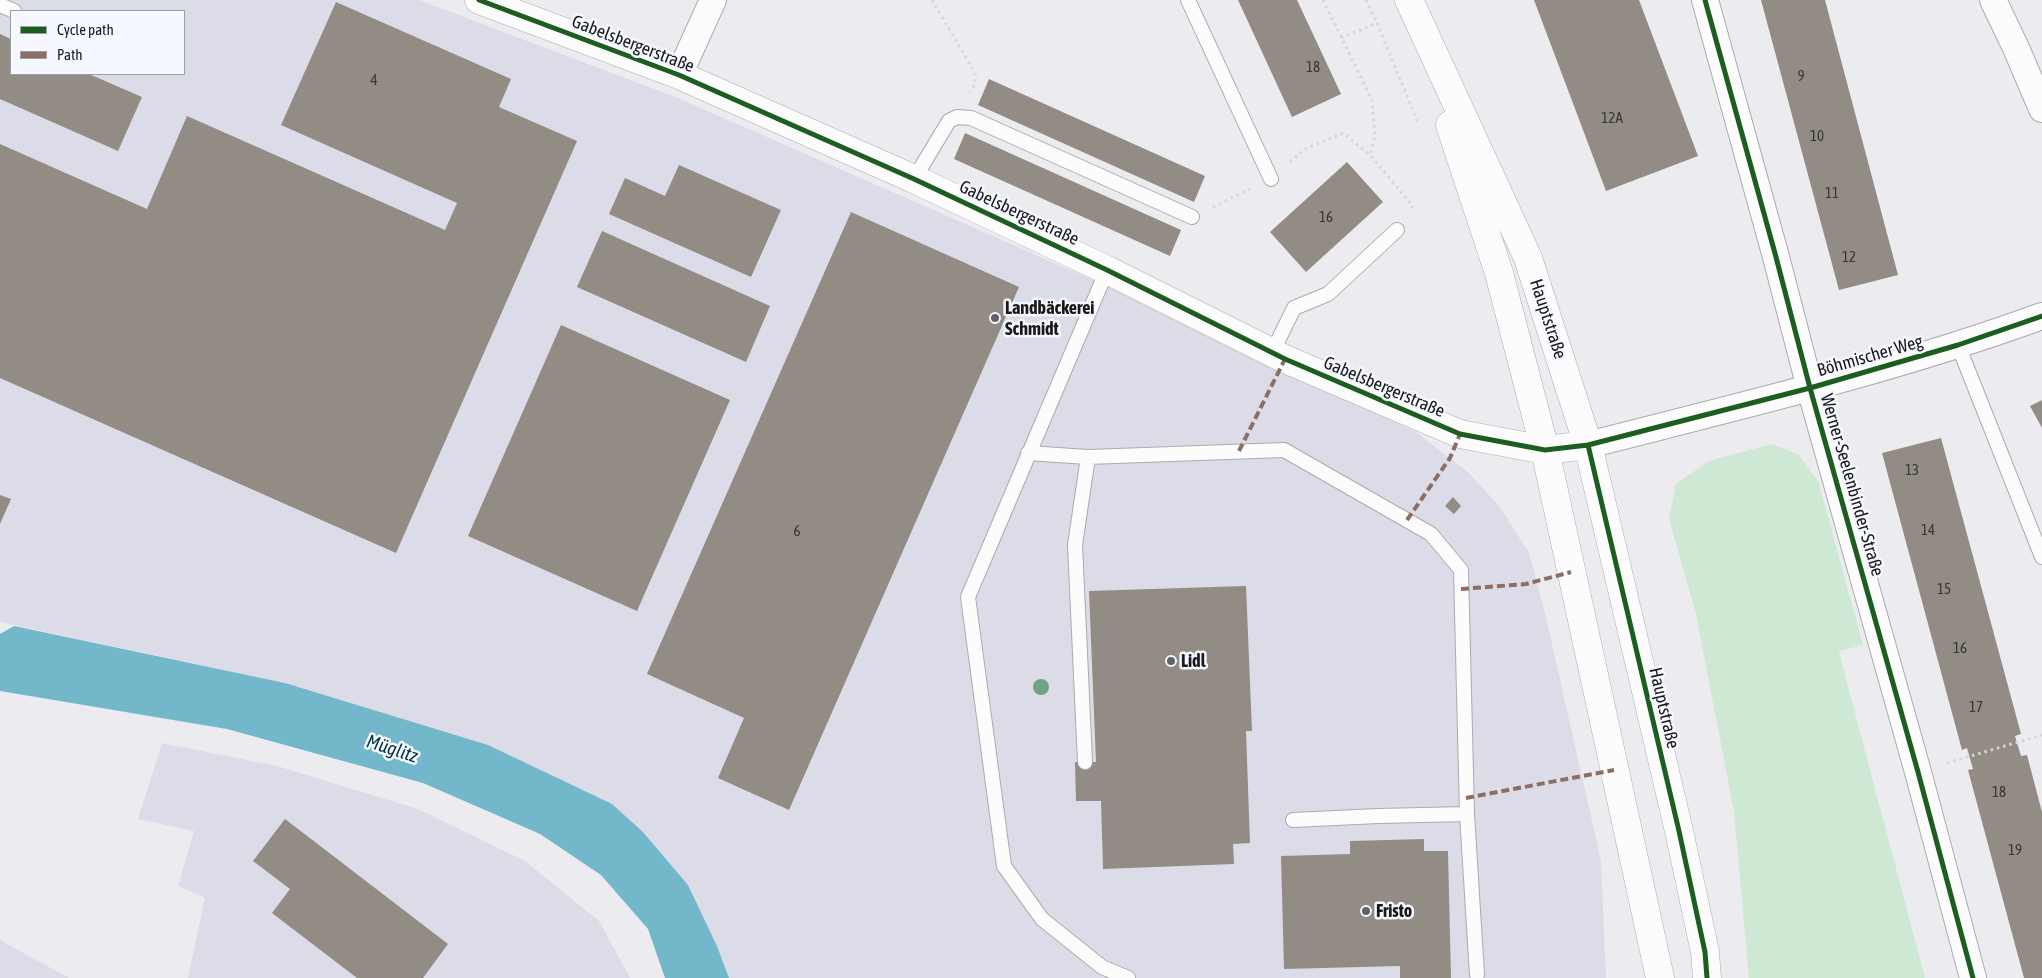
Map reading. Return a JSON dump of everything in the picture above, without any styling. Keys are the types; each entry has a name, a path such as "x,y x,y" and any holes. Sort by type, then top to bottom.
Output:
{"main road":[{"name":"Gabelsbergerstraße","path":"479,0 678,75 914,179 1107,270 1272,353 1460,434 1545,450 1588,445"},
{"name":"Hauptstraße","path":"1408,0 1528,258 1588,445 1679,831 1705,952 1707,978"},
{"name":"Hauptstraße","path":"1408,0 1499,273 1545,450 1660,978"}],"street":[{"path":"678,75 713,0"},
{"name":"Werner-Seelenbinder-Straße","path":"1705,0 1973,978"},
{"path":"1992,0 2016,48 2042,109"},
{"name":"Böhmischer Weg","path":"1588,445 1810,388 1958,345 2042,316"}],"lane":[{"path":"1188,0 1272,179"},
{"path":"914,179 941,132 949,122 957,117 971,118 1192,217"},
{"path":"1272,353 1294,308 1328,294 1397,230"},
{"path":"1107,270 968,597 1004,866 1042,919 1102,972 1128,978"},
{"path":"1958,345 2042,557"},
{"path":"1028,453 1088,457 1284,450 1431,534 1461,570 1467,814 1477,975"},
{"path":"1085,762 1075,545 1088,457"},
{"path":"1292,820 1467,814"}],"path":[{"path":"932,0 975,73 974,84 957,117"},
{"path":"1322,0 1372,100 1375,136 1370,155"},
{"path":"1366,0 1377,23"},
{"path":"1192,217 1272,179 1306,148 1343,133 1370,155 1413,206 1397,230"},
{"path":"1918,772 2042,735"}],"shaded area":[{"path":"0,0 419,0 678,98 1093,280 1416,432 1469,473 1500,507 1529,553 1545,613 1601,861 1606,978 729,978 717,946 688,885 643,832 612,804 285,683 0,622"},
{"path":"162,743 277,766 418,809 525,861 599,921 630,978 188,978 205,898 178,886 194,831 138,819"},
{"path":"0,940 69,978 0,978"}],"green space":[{"path":"1772,444 1799,455 1818,481 1863,645 1839,651 1925,978 1749,978 1734,812 1696,614 1669,519 1676,484 1709,461"}],"water":[{"name":"Müglitz","path":"14,626 285,683 488,745 612,804 643,832 688,885 717,946 729,978 665,978 648,929 601,875 540,834 423,783 227,729 0,691 0,634"}],"building":[{"path":"1238,0 1297,0 1341,94 1292,117"},
{"path":"1534,0 1639,0 1698,156 1606,191"},
{"path":"1761,0 1825,0 1898,275 1839,290"},
{"path":"336,2 511,79 499,107 577,141 396,553 0,378 0,144 147,209 187,116 445,230 457,203 281,125"},
{"path":"0,34 10,39 10,75 91,75 142,97 118,151 0,99"},
{"path":"989,79 1205,176 1194,202 978,105"},
{"path":"965,133 1181,230 1170,256 954,159"},
{"path":"1347,162 1383,202 1306,272 1270,232"},
{"path":"679,165 781,210 751,277 609,214 625,178 665,196"},
{"path":"851,212 1019,287 789,810 718,778 744,718 647,674"},
{"path":"602,231 770,306 746,362 577,287"},
{"path":"561,325 730,400 637,611 468,536"},
{"path":"2042,400 2042,428 2030,406"},
{"path":"1941,438 2021,734 2015,736 2021,756 2027,755 2042,812 2042,978 2024,978 1968,770 1973,769 1967,748 1962,750 1882,453"},
{"path":"0,495 11,499 0,524"},
{"path":"1453,497 1461,506 1454,514 1445,506"},
{"name":"Lidl","path":"1246,586 1252,731 1246,731 1250,843 1233,844 1234,864 1103,869 1101,801 1076,801 1075,762 1096,762 1089,591"},
{"path":"285,819 448,944 423,978 357,978 272,913 290,889 253,861"},
{"name":"Fristo","path":"1424,839 1424,851 1448,851 1451,978 1400,978 1400,966 1284,969 1281,856 1350,854 1350,841"}],"marked path":[{"path":"1239,451 1285,359"},
{"path":"1407,520 1450,458 1460,434"},
{"path":"1461,589 1526,584 1571,572"},
{"path":"1466,798 1614,770"}],"cycle path":[{"path":"479,0 679,75 914,179 1107,270 1285,359 1460,434 1545,450 1588,445 1810,388 1958,345 2042,316"},
{"path":"1705,0 1973,978"},
{"path":"1588,445 1679,831 1705,952 1707,978"}],"place":[{"name":"Landbäckerei Schmidt","path":"995,318"},
{"name":"Lidl","path":"1171,661"},
{"name":"Fristo","path":"1366,911"}]}
